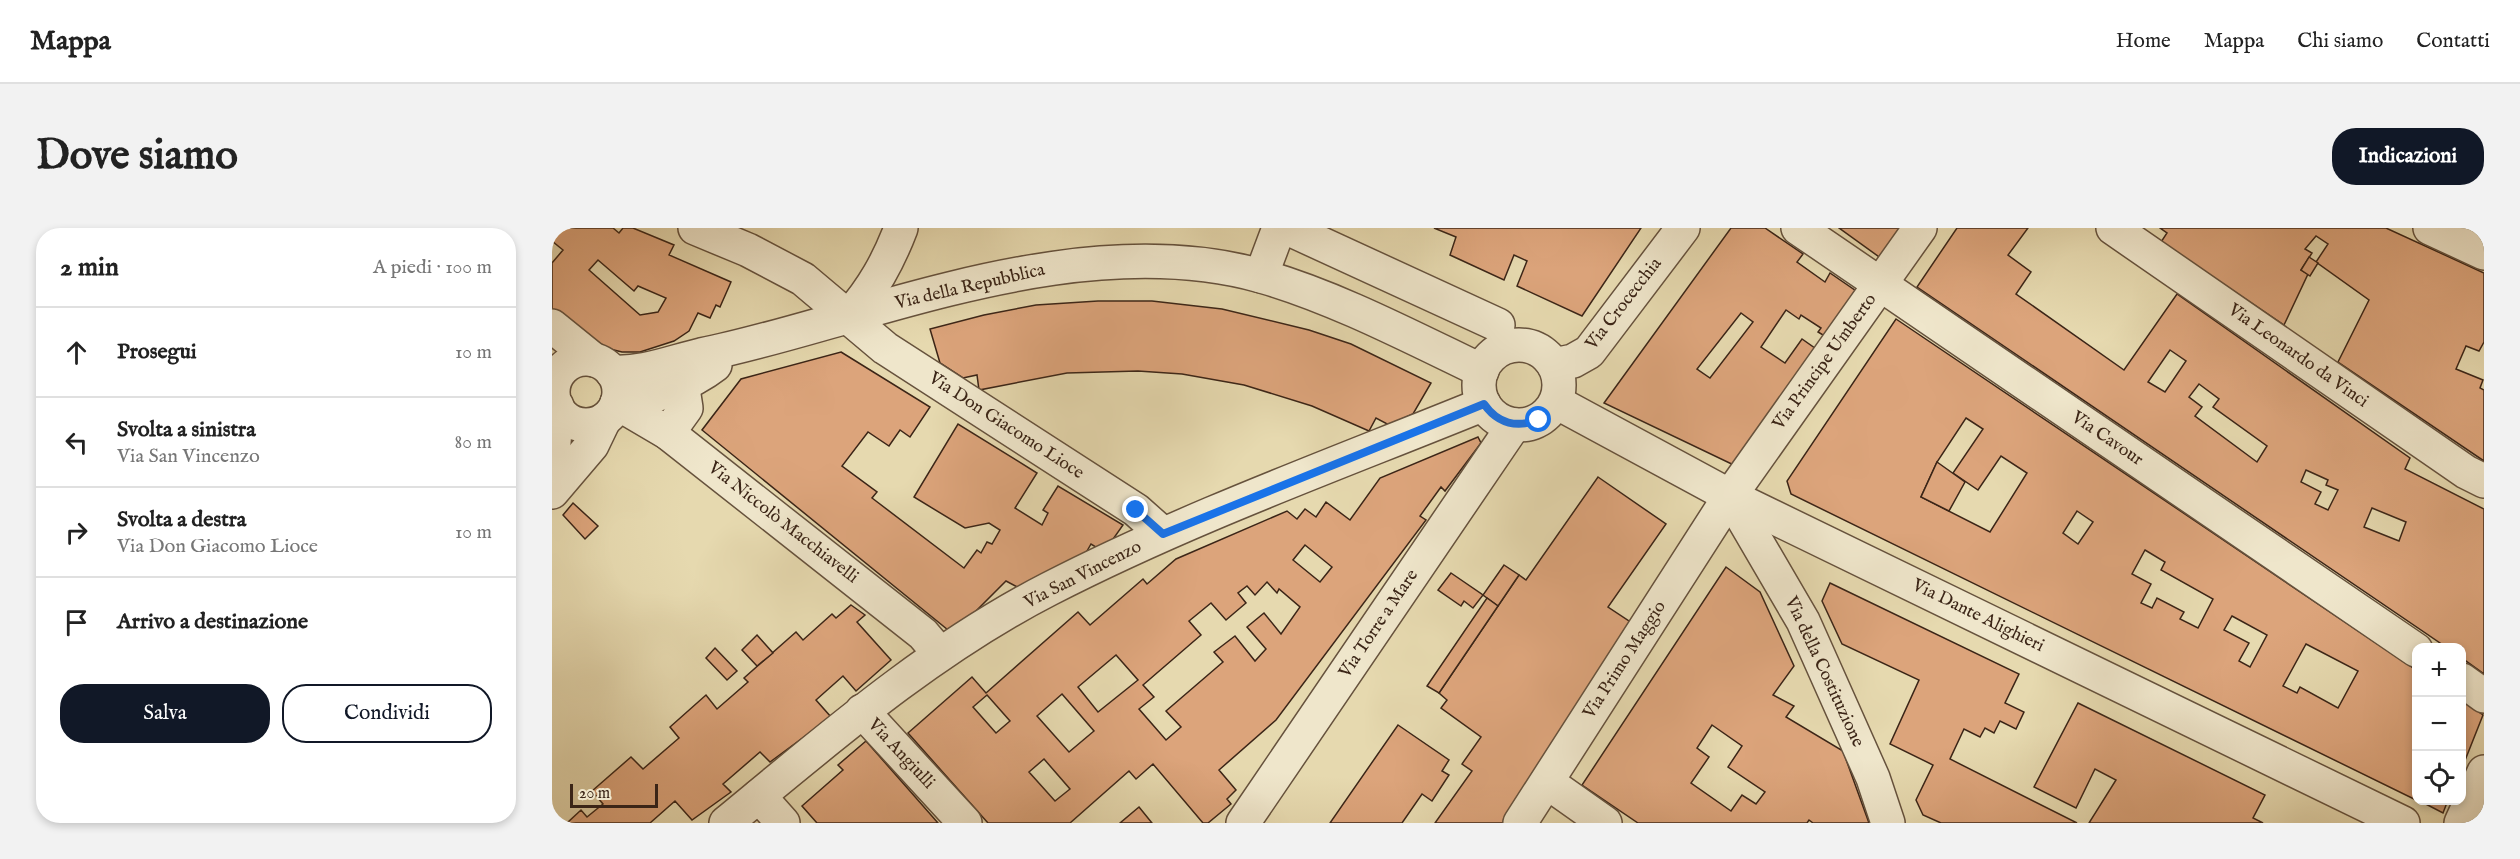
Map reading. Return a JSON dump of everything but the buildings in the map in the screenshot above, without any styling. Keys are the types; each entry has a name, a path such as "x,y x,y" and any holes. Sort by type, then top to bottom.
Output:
{"street":[{"name":"Via Don Giacomo Lioce","path":"695,228 748,250 803,279 885,348 1136,510 1163,534"},
{"path":"849,316 870,292 887,264 901,228"},
{"path":"1261,276 1279,228"},
{"path":"1287,228 1498,324"},
{"name":"Via Crocecchia","path":"1554,365 1573,361 1589,352 1683,228"},
{"name":"Via Cavour","path":"1798,228 2412,647"},
{"name":"Via Principe Umberto","path":"1730,496 1920,228"},
{"name":"Via Leonardo da Vinci","path":"2113,228 2466,472 2484,481"},
{"path":"2430,228 2484,253"},
{"name":"Via della Repubblica","path":"607,388 631,373 730,350 967,284 1051,268 1168,262 1261,276 1361,314 1482,371"},
{"name":"Via Niccolò Macchiavelli","path":"552,326 607,388 668,433 923,634 940,654"},
{"path":"1519,345 1539,351 1554,365 1559,378 1556,402 1539,420 1514,425 1492,414 1484,404 1480,391 1482,371 1493,354 1506,347 1519,345"},
{"name":"Via della Repubblica","path":"607,388 643,400 712,367 730,350"},
{"path":"552,467 554,392 564,367 573,362 607,388"},
{"path":"668,433 686,408 682,382"},
{"path":"554,392 572,422 582,424 607,388"},
{"path":"552,492 592,445 607,388"},
{"name":"Via Dante Alighieri","path":"1556,402 1730,496 2403,823"},
{"name":"Via San Vincenzo","path":"726,823 862,711 940,654 1048,589 1163,534 1484,404"},
{"name":"Via Torre a Mare","path":"1243,823 1514,425"},
{"name":"Via Primo Maggio","path":"1520,823 1730,496"},
{"name":"Via della Costituzione","path":"1730,496 1803,621 1873,778 1888,823"},
{"path":"2466,683 2484,696"},
{"name":"Via Angiulli","path":"862,711 965,823"},
{"path":"2461,823 2484,772"},
{"path":"1547,782 1605,823"},
{"path":"759,796 783,823"}],"route":[{"path":"1136,510 1163,534 1484,404 1502,421 1514,425 1539,420"}]}
